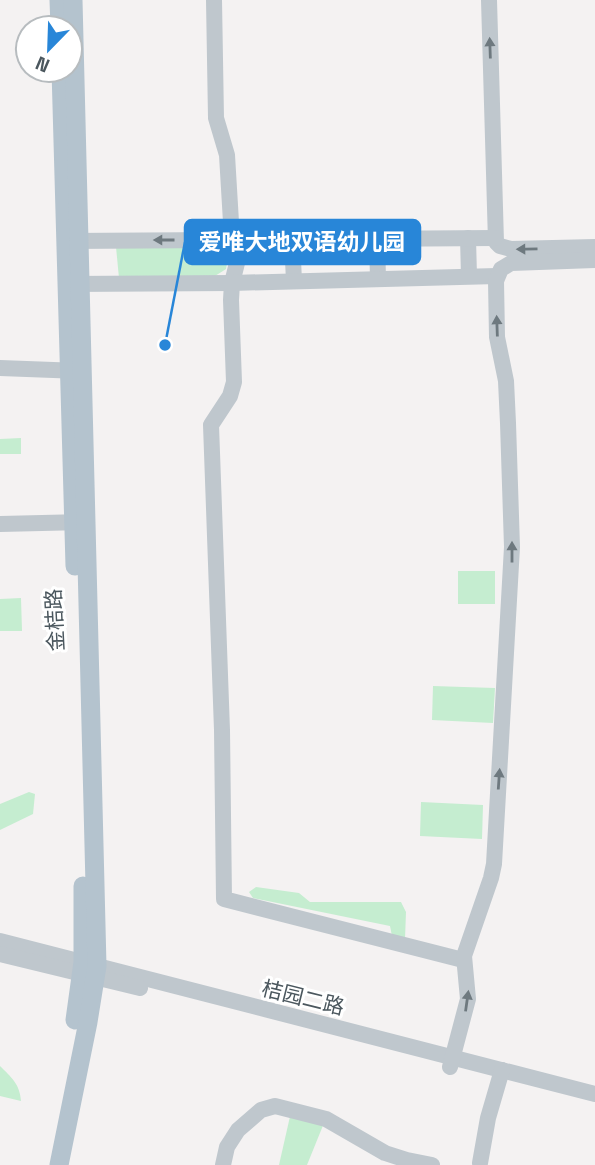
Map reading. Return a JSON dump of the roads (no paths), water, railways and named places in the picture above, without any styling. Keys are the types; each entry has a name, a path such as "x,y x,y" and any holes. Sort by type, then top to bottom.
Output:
{"main road":[{"path":"72,241 73,0"},
{"name":"金桔路","path":"47,1165 79,998 89,970 79,641 80,522 74,284 62,84"},
{"path":"59,1165 89,970"}],"street":[{"path":"214,0 216,118 227,155 232,239 237,263 232,283 234,382 230,396 211,425 222,720 224,899 463,960"},
{"path":"489,0 495,238 500,246 511,249 595,247"},
{"path":"377,238 378,279"},
{"path":"468,238 469,276"},
{"path":"72,241 495,238"},
{"path":"292,239 294,281"},
{"path":"451,1062 468,999 469,987 463,960 494,864 512,574 506,381 498,337 497,276 511,263 595,260"},
{"path":"74,284 497,276"},
{"path":"0,368 76,371"},
{"path":"0,524 80,522"},
{"name":"桔园二路","path":"0,941 89,970 451,1062 595,1102"},
{"name":"桔园二路","path":"0,954 89,970"},
{"path":"477,1164 500,1075"},
{"name":"桔园二路","path":"500,1075 595,1094"},
{"path":"223,1165 227,1147 238,1130 261,1110 275,1106 326,1119 385,1153 432,1165"}],"place":[{"name":"爱唯大地双语幼儿园","path":"165,345"}]}
